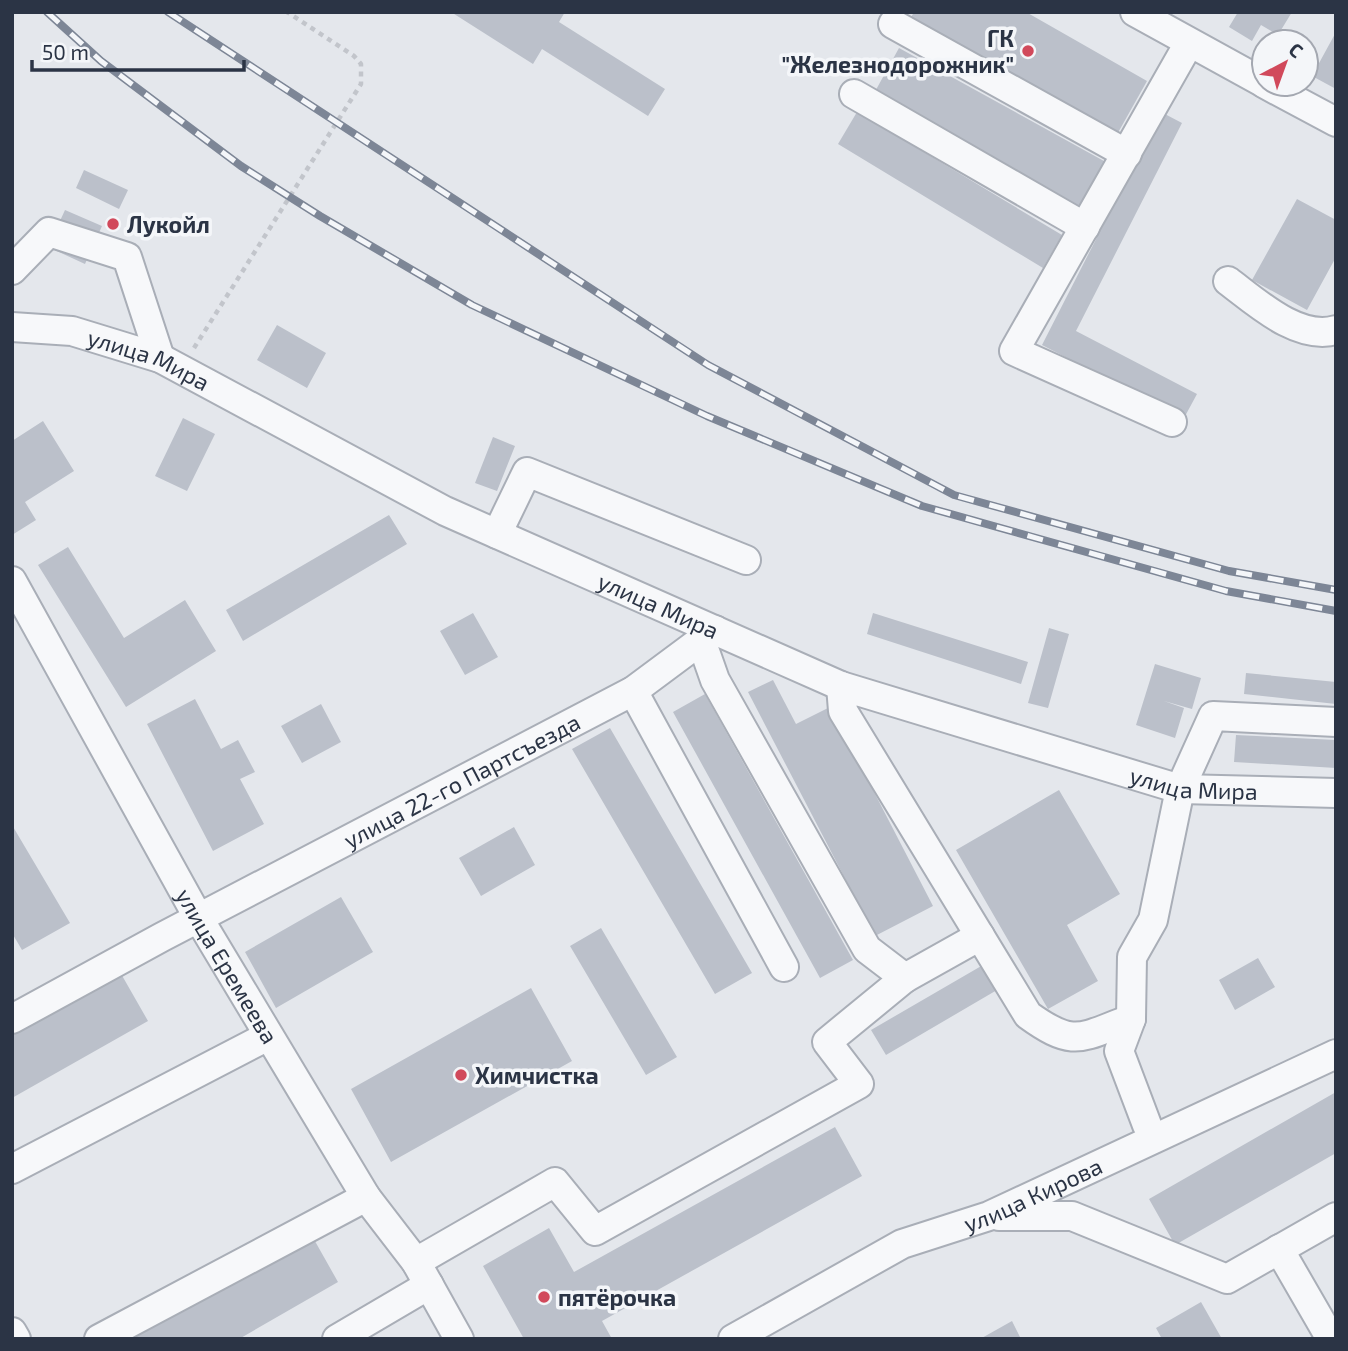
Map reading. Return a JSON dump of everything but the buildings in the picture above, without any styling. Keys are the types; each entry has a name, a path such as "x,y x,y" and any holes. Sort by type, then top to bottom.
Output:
{"street":[{"path":"1135,12 1250,76"},
{"path":"893,24 1127,154"},
{"path":"1172,422 1014,351 1189,43"},
{"path":"854,94 1084,228"},
{"path":"1291,98 1336,122"},
{"path":"12,270 49,232 127,257 170,364"},
{"path":"1228,281 1268,311 1306,330 1336,330"},
{"name":"улица Мира","path":"12,327 72,331 170,364 445,511 708,637 841,686 1180,789 1336,793"},
{"path":"497,534 527,472 746,560"},
{"name":"улица Еремеева","path":"12,581 199,919 366,1197 422,1273 460,1339"},
{"path":"708,637 715,680 867,949 905,978"},
{"name":"улица 22-го Партсъезда","path":"12,1019 633,691 708,637"},
{"path":"841,686 843,711 1028,1015 1055,1034 1081,1038 1131,1019"},
{"path":"633,691 785,967"},
{"path":"1147,1125 1119,1051 1131,1019 1132,957 1153,920 1180,789 1213,716 1336,722"},
{"path":"337,1339 422,1273 555,1182 595,1231 859,1084 827,1042 905,978 979,936"},
{"path":"12,1169 268,1035"},
{"name":"улица Кирова","path":"733,1339 902,1244 989,1216 1336,1054"},
{"path":"99,1339 366,1197"},
{"path":"989,1216 1072,1216 1227,1279 1336,1217"},
{"path":"1279,1249 1331,1339"},
{"path":"12,1332 16,1339"}],"path":[{"path":"170,364 361,84 360,64 354,56 287,12"}],"railway":[{"path":"47,12 101,61 241,166 320,216 472,305 707,416 922,506 1226,591 1336,611"},
{"path":"168,12 708,365 954,495 1229,571 1336,590"}],"place":[{"name":"ГК \"Железнодорожник\"","path":"1028,51"},
{"name":"Лукойл","path":"113,224"},
{"name":"Химчистка","path":"461,1075"},
{"name":"пятёрочка","path":"544,1297"}]}
